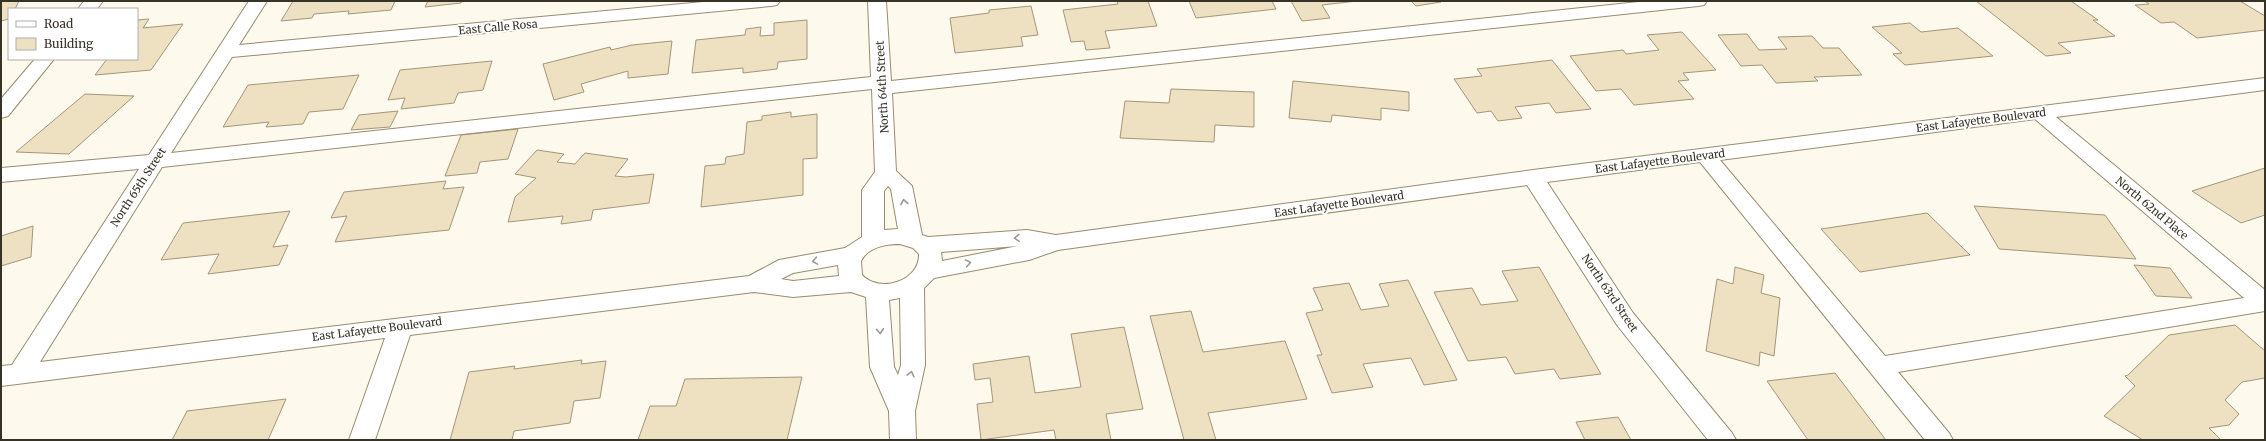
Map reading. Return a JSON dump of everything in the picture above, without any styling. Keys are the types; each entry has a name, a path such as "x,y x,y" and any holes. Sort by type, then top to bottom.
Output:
{"street":[{"name":"North 65th Street","path":"10,375 156,161 258,1"},
{"name":"East Calle Rosa","path":"225,52 771,1"},
{"name":"North 64th Street","path":"877,1 886,173"},
{"path":"1,175 156,161 1698,1"},
{"path":"1,112 45,60"},
{"name":"East Lafayette Boulevard","path":"921,278 1029,252 1056,243 1533,177 2265,84"},
{"name":"North 62nd Place","path":"2040,113 2265,303"},
{"path":"1705,155 1940,440"},
{"path":"873,240 873,190 886,173 902,186 918,241"},
{"name":"North 63rd Street","path":"1533,177 1625,319 1724,440"},
{"path":"892,236 918,241 931,252 932,261 921,278 901,291 877,292 868,290 855,283 849,269 853,255 873,240 892,236"},
{"name":"East Lafayette Boulevard","path":"918,241 1026,238 1056,243"},
{"name":"East Lafayette Boulevard","path":"754,284 787,266 853,255"},
{"path":"903,440 902,411 914,365 921,278"},
{"name":"East Lafayette Boulevard","path":"10,375 754,284 793,289 855,283"},
{"path":"877,292 882,367 902,411"},
{"path":"1878,366 2265,303"},
{"path":"362,440 401,326"}],"building":[{"path":"1,1 19,1 16,8 8,8 8,19 1,21"},
{"path":"293,1 395,1 391,10 348,14 349,11 314,14 312,18 281,21"},
{"path":"428,1 462,1 461,3 425,7"},
{"path":"1117,1 1148,1 1157,26 1105,31 1110,48 1086,50 1084,41 1071,42 1063,10 1118,4"},
{"path":"1189,1 1272,1 1276,9 1196,18"},
{"path":"1291,1 1357,1 1322,5 1330,18 1302,21"},
{"path":"1411,1 1439,1 1441,2 1416,6"},
{"path":"1976,1 2071,1 2098,20 2093,20 2115,36 2058,43 2071,53 2046,56"},
{"path":"2145,1 2240,1 2265,16 2265,30 2197,38 2174,22 2161,23 2135,5 2149,4"},
{"path":"1031,6 1038,35 1021,37 1023,46 955,53 950,18 989,13 989,10"},
{"path":"149,19 143,28 183,24 151,70 95,75 106,60 138,60 138,20"},
{"path":"807,20 807,59 778,62 777,69 743,73 743,68 692,73 696,40 745,35 746,29 761,27 760,36 774,35 774,23"},
{"path":"1910,23 1921,32 1958,28 1993,56 1905,65 1893,54 1902,53 1872,27"},
{"path":"1682,32 1716,70 1683,73 1689,80 1678,81 1694,99 1634,105 1621,89 1596,91 1570,56 1623,50 1626,54 1659,50 1647,35"},
{"path":"1747,34 1759,50 1787,49 1778,37 1812,36 1823,48 1839,48 1862,75 1814,77 1818,81 1776,83 1762,65 1741,66 1718,35"},
{"path":"672,41 668,74 628,78 628,71 581,84 584,92 554,100 543,64 610,47 611,50 632,45"},
{"path":"1552,60 1591,109 1556,113 1549,103 1515,107 1522,118 1498,121 1491,111 1477,113 1454,79 1482,76 1477,69"},
{"path":"492,61 483,90 458,93 454,103 401,109 405,98 388,100 400,70"},
{"path":"359,75 343,109 309,112 303,124 266,127 269,122 223,127 248,85"},
{"path":"1293,81 1409,92 1409,111 1381,108 1381,120 1332,115 1331,122 1289,118"},
{"path":"1171,89 1254,92 1254,127 1215,125 1214,142 1120,138 1125,101 1169,103"},
{"path":"85,94 134,96 69,154 16,152"},
{"path":"398,111 390,127 351,130 359,115"},
{"path":"791,112 791,117 817,114 817,158 803,159 803,195 701,207 705,166 725,164 726,157 744,154 747,122 762,120 762,116"},
{"path":"518,129 508,159 480,162 477,173 445,176 461,135"},
{"path":"537,150 564,154 557,162 575,164 585,153 628,159 615,176 626,177 654,174 649,203 593,210 591,220 561,224 563,216 508,222 515,197 536,178 515,174"},
{"path":"2265,168 2265,215 2241,223 2192,191"},
{"path":"446,181 443,189 464,187 449,230 335,242 347,216 331,218 344,192"},
{"path":"1974,206 2105,215 2136,259 1999,249"},
{"path":"290,211 273,247 288,245 279,265 208,274 219,254 161,260 183,223"},
{"path":"1927,213 1970,255 1860,272 1821,229"},
{"path":"33,226 31,257 1,266 1,236"},
{"path":"2134,265 2170,268 2192,298 2156,296"},
{"path":"1539,267 1601,374 1560,379 1554,369 1515,374 1506,357 1468,361 1434,292 1472,288 1481,305 1518,301 1502,271"},
{"path":"1735,267 1764,275 1761,293 1780,298 1774,356 1760,352 1759,366 1706,351 1717,279 1733,284"},
{"path":"1408,280 1457,380 1424,385 1411,358 1363,364 1373,387 1332,393 1317,355 1322,355 1306,313 1323,310 1313,288 1349,283 1361,310 1389,306 1379,284"},
{"path":"1191,311 1203,352 1285,341 1307,399 1208,413 1216,440 1184,440 1150,316"},
{"path":"2235,325 2265,351 2265,378 2242,382 2225,400 2239,414 2229,425 2209,428 2221,440 2143,440 2104,416 2135,386 2125,376 2128,375 2169,335"},
{"path":"1124,327 1143,409 1106,414 1111,440 1056,440 1054,430 981,440 977,404 993,402 990,378 975,380 973,364 1029,356 1035,393 1081,387 1071,334"},
{"path":"582,360 581,364 606,361 600,398 574,401 570,423 514,431 512,440 450,440 469,372 515,366 514,369"},
{"path":"1835,373 1886,440 1808,440 1767,381"},
{"path":"802,377 787,440 638,440 650,406 676,406 685,379"},
{"path":"286,399 268,440 172,440 187,411"},
{"path":"1618,417 1631,440 1585,440 1576,422"}]}
